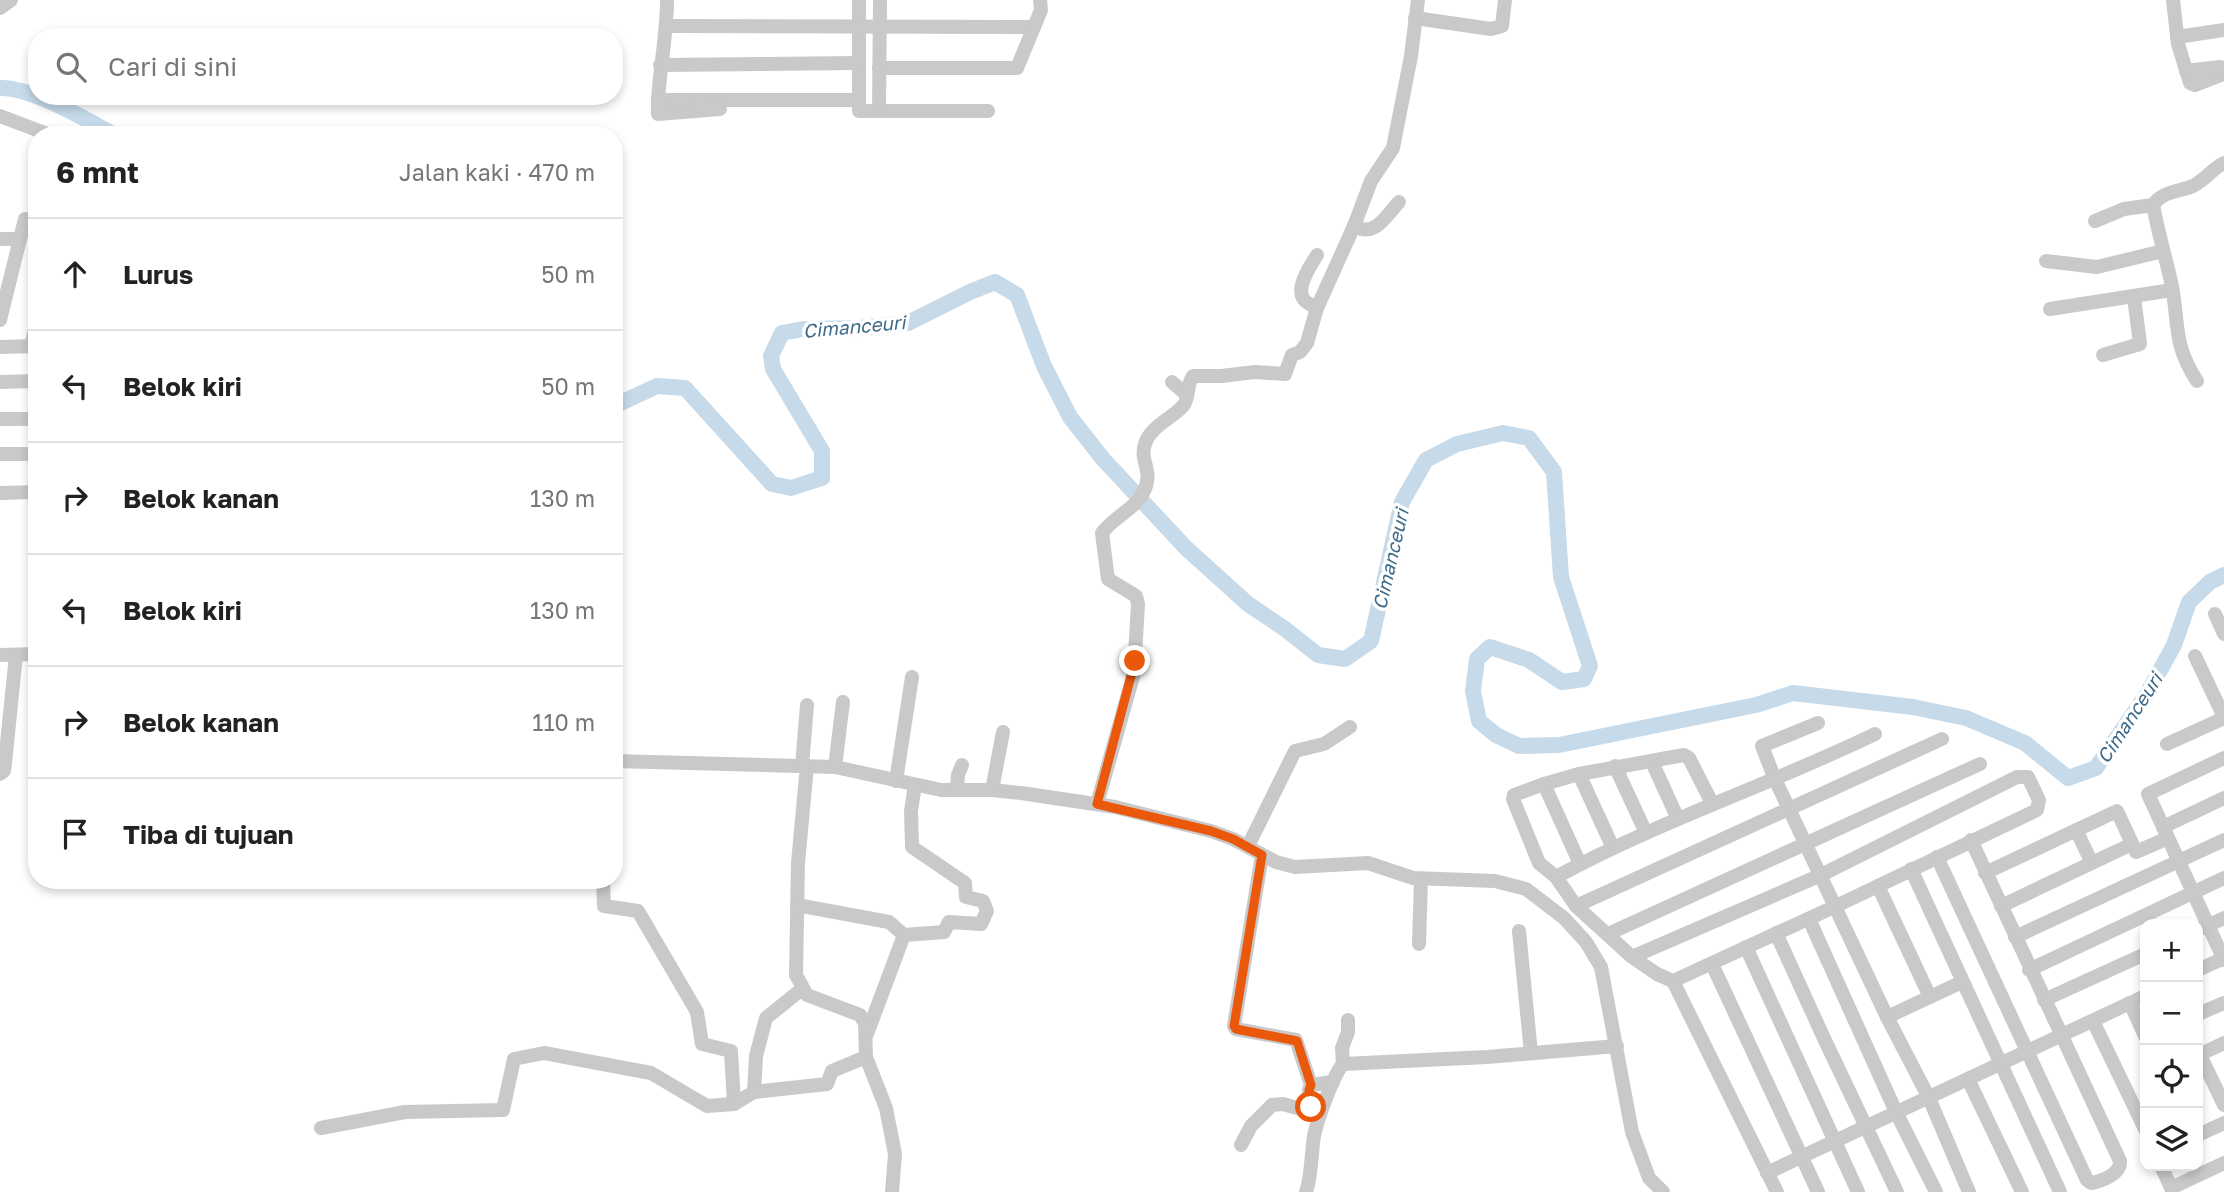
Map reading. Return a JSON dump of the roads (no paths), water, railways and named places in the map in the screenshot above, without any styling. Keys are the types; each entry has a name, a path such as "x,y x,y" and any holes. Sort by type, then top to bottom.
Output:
{"street":[{"path":"0,8 12,0"},
{"path":"667,0 667,26 660,65 658,100 859,100"},
{"path":"859,0 859,111 988,111"},
{"path":"879,111 880,0"},
{"path":"879,68 1017,68 1041,10 1040,0"},
{"path":"1097,804 1134,673 1138,604 1136,596 1108,579 1102,533 1144,492 1149,474 1143,456 1147,438 1184,405 1189,382 1196,374 1285,374 1292,355 1300,352 1307,342 1317,308 1371,181 1391,152 1395,141 1418,0"},
{"path":"1415,18 1437,23 1498,28 1502,26 1504,0"},
{"path":"2173,0 2177,37 2186,71 2220,66 2224,70"},
{"path":"667,26 1034,27"},
{"path":"2177,37 2224,30"},
{"path":"660,65 859,63"},
{"path":"0,116 28,127"},
{"path":"2095,221 2124,209 2153,205 2164,194 2205,179 2224,163"},
{"path":"1354,226 1364,231 1371,230 1399,202"},
{"path":"2153,205 2172,290 2179,345 2185,362 2197,381"},
{"path":"1,314 6,274 25,219"},
{"path":"0,239 20,239"},
{"path":"2046,261 2097,267 2163,251"},
{"path":"1317,255 1301,291 1305,301 1317,308"},
{"path":"2050,309 2172,290"},
{"path":"2103,355 2138,347 2140,344 2134,297"},
{"path":"0,347 28,346"},
{"path":"0,382 28,381"},
{"path":"1172,382 1187,395"},
{"path":"0,419 28,419"},
{"path":"0,454 28,454"},
{"path":"0,493 28,492"},
{"path":"2215,614 2224,634"},
{"path":"0,774 4,771 16,654"},
{"path":"0,655 28,654"},
{"path":"2167,744 2224,718 2195,656"},
{"path":"896,781 912,677"},
{"path":"835,767 843,702"},
{"path":"807,705 798,863 796,975 807,995 860,1014 865,1023 866,1057 890,1125 895,1154 892,1192"},
{"path":"1818,723 1762,746 1887,1017 1929,1098 1969,1192"},
{"path":"1248,846 1292,755 1298,749 1324,744 1350,727"},
{"path":"992,790 1003,732"},
{"path":"1556,877 1612,848 1712,803 1774,776 1825,758 1875,734"},
{"path":"1576,906 1942,738"},
{"path":"1712,803 1686,756 1579,774 1514,795 1513,802 1539,863 1556,877 1576,906 1632,957 1673,981 1777,1192"},
{"path":"2200,919 2193,893 2148,794 2224,758"},
{"path":"623,761 835,767 940,790 992,790 1097,804 1211,831 1287,866 1305,868 1368,863 1421,879 1496,881 1518,885 1536,894 1564,918 1591,948 1601,967 1632,1132 1649,1178 1663,1192"},
{"path":"1652,762 1678,819"},
{"path":"1608,934 1980,764"},
{"path":"957,790 962,765"},
{"path":"1615,766 1646,833"},
{"path":"1579,774 1612,848"},
{"path":"1632,957 1821,875 2017,777 2028,777 2039,800 2038,808 1809,919 1673,981"},
{"path":"1544,784 1580,864"},
{"path":"797,905 889,922 904,935 943,932 949,922 981,924 987,911 983,901 966,897 965,883 912,847 911,811 915,785"},
{"path":"1985,873 2117,811 2136,852 2224,798"},
{"path":"2076,830 2092,863"},
{"path":"1937,857 2087,1180 2095,1182 2117,1171 2120,1161 2029,970 1971,840"},
{"path":"2015,937 2224,840"},
{"path":"2001,906 2132,844"},
{"path":"1241,1145 1251,1126 1272,1105 1283,1104 1309,1111 1311,1105 1311,1085 1296,1040 1236,1029 1234,1026 1262,855"},
{"path":"1911,869 2060,1192"},
{"path":"2149,919 2224,878"},
{"path":"1419,944 1421,879"},
{"path":"1878,886 1930,997"},
{"path":"603,889 604,906 638,911 697,1012 702,1044 731,1051 734,1104"},
{"path":"2203,968 2224,959 2203,928 2224,918"},
{"path":"1809,919 1896,1112 1936,1192"},
{"path":"2029,970 2140,923"},
{"path":"1519,931 1531,1053"},
{"path":"1776,933 1897,1192"},
{"path":"865,1039 904,935"},
{"path":"1746,947 1858,1192"},
{"path":"2044,1000 2140,956"},
{"path":"1712,964 1818,1192"},
{"path":"1887,1017 1962,982"},
{"path":"754,1092 756,1056 766,1018 802,989"},
{"path":"1768,1173 2140,998"},
{"path":"2130,1003 2140,1025"},
{"path":"2203,1012 2224,1003"},
{"path":"1306,1192 1315,1132 1333,1082 1343,1064 1343,1042 1348,1032 1348,1020"},
{"path":"2093,1021 2139,1101"},
{"path":"2224,1043 2203,1053 2201,1057 2220,1085 2224,1105"},
{"path":"1343,1064 1487,1058 1617,1046"},
{"path":"321,1128 405,1112 503,1110 514,1059 544,1053 651,1073 707,1106 734,1104 754,1092 827,1084 832,1071 866,1057"},
{"path":"1968,1079 2022,1192"},
{"path":"1311,1085 1333,1082"},
{"path":"2203,1132 2224,1122"},
{"path":"2163,1171 2172,1190 2224,1163"}],"waterway":[{"name":"Cimanceuri","path":"0,88 28,93"},
{"name":"Cimanceuri","path":"57,105 98,126"},
{"name":"Cimanceuri","path":"623,402 657,386 685,388 772,484 791,488 822,478 822,451 773,369 771,356 782,333 803,329 860,328 908,323 995,282 1017,295 1044,366 1070,417 1103,459 1186,548 1248,604 1318,655 1345,659 1371,641 1402,502 1426,460 1457,444 1503,433 1529,438 1554,472 1561,577 1590,666 1584,679 1562,682 1529,660 1490,647 1477,659 1473,691 1479,721 1496,735 1519,746 1559,745 1756,705 1793,693 1913,707 1966,718 2025,743 2068,778 2096,768 2147,694 2174,645 2189,602 2210,582 2224,575"}]}
